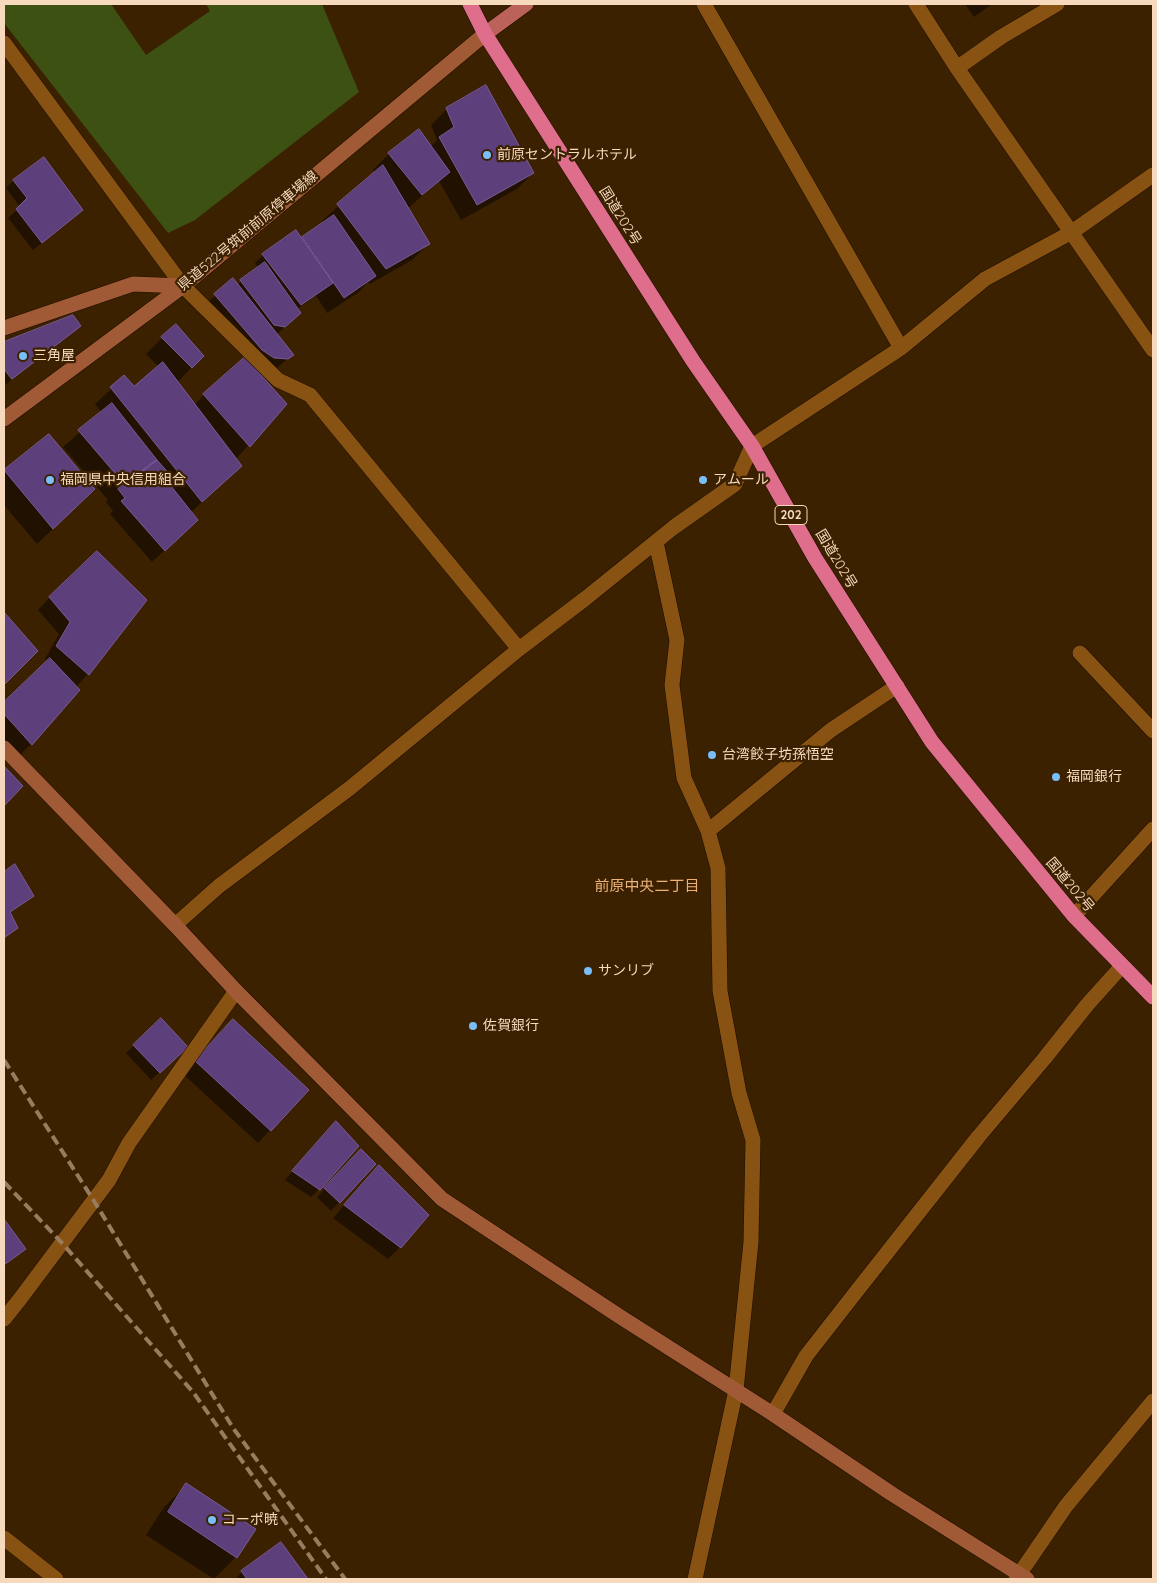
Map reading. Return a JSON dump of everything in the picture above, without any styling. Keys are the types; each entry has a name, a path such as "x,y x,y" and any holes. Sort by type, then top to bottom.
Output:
{"highway":[{"name":"国道202号","path":"470,4 485,34 692,361 752,446 816,558 932,742 1074,916 1153,997"}],"main road":[{"path":"485,34 526,4"}],"street":[{"path":"704,4 900,348"},
{"path":"916,4 957,68 1153,350"},
{"path":"957,68 1001,37 1057,4"},
{"name":"県道522号筑前前原停車場線","path":"4,419 183,286 485,34"},
{"path":"4,43 183,286 278,380 310,395 518,649"},
{"path":"175,926 220,886 350,788 518,649 586,598 674,527 735,484 752,446 900,348 985,280 1072,232 1153,175"},
{"path":"4,328 133,284 183,286"},
{"path":"656,542 677,640 672,685 684,778 708,831 718,868 720,991 739,1093 753,1140 751,1242 736,1390 695,1579"},
{"path":"1080,653 1153,731"},
{"path":"708,831 831,730 897,686"},
{"path":"4,748 236,991 442,1199 1021,1578 1066,1506 1153,1402"},
{"path":"1074,916 1153,829"},
{"path":"773,1414 806,1356 979,1136 1087,1005 1122,966"},
{"path":"4,1319 104,1187 129,1144 236,991"},
{"path":"4,1538 56,1579"}],"green space":[{"path":"4,4 111,4 146,55 210,11 206,4 322,4 359,92 195,220 168,233 4,23"}],"building":[{"name":"前原セントラルホテル","path":"486,85 534,173 477,205 439,137 454,127 446,108"},
{"path":"419,129 450,172 422,195 388,153"},
{"path":"44,157 83,210 42,243 16,209 27,198 13,180"},
{"path":"383,165 430,244 386,269 337,204"},
{"path":"334,215 376,276 344,298 302,237"},
{"path":"296,230 333,283 301,305 262,254"},
{"path":"265,262 301,313 285,327 274,325 240,280"},
{"path":"233,278 294,355 288,359 274,358 262,350 214,294"},
{"name":"三角屋","path":"73,315 81,326 12,379 4,369 4,342"},
{"path":"176,324 204,356 192,368 161,337"},
{"path":"245,357 287,404 250,447 203,394"},
{"path":"163,362 242,466 202,502 110,387 124,375 134,386"},
{"path":"112,403 157,460 125,485 78,430"},
{"name":"福岡県中央信用組合","path":"49,434 95,489 53,529 4,470"},
{"path":"157,460 173,478 167,481 198,520 165,551 121,501 125,498 118,489"},
{"path":"97,551 147,600 89,675 56,646 70,622 49,597"},
{"path":"4,612 38,651 4,685"},
{"path":"50,658 80,690 32,745 4,714 4,702"},
{"path":"4,766 23,786 4,806"},
{"path":"15,864 34,896 10,912 18,928 4,938 4,872"},
{"path":"161,1018 188,1047 160,1073 133,1045"},
{"path":"233,1019 309,1090 271,1131 195,1061"},
{"path":"336,1121 359,1146 320,1190 292,1171"},
{"path":"361,1149 376,1164 340,1203 324,1188"},
{"path":"379,1165 429,1215 401,1248 344,1205"},
{"path":"4,1219 26,1249 4,1265"},
{"name":"コーポ暁","path":"186,1483 256,1529 237,1558 168,1512"},
{"path":"281,1542 308,1579 247,1579 241,1571"}],"railway":[{"path":"4,1060 94,1201 233,1428 345,1579"},
{"path":"4,1182 62,1243 193,1392 326,1579"}],"place":[{"name":"前原セントラルホテル","path":"487,155"},
{"name":"三角屋","path":"23,356"},
{"name":"福岡県中央信用組合","path":"50,480"},
{"name":"アムール","path":"703,480"},
{"name":"台湾餃子坊孫悟空","path":"712,755"},
{"name":"福岡銀行","path":"1056,777"},
{"name":"サンリブ","path":"588,971"},
{"name":"佐賀銀行","path":"473,1026"},
{"name":"コーポ暁","path":"212,1520"}],"district":[{"name":"前原中央二丁目","path":"647,886"}]}
